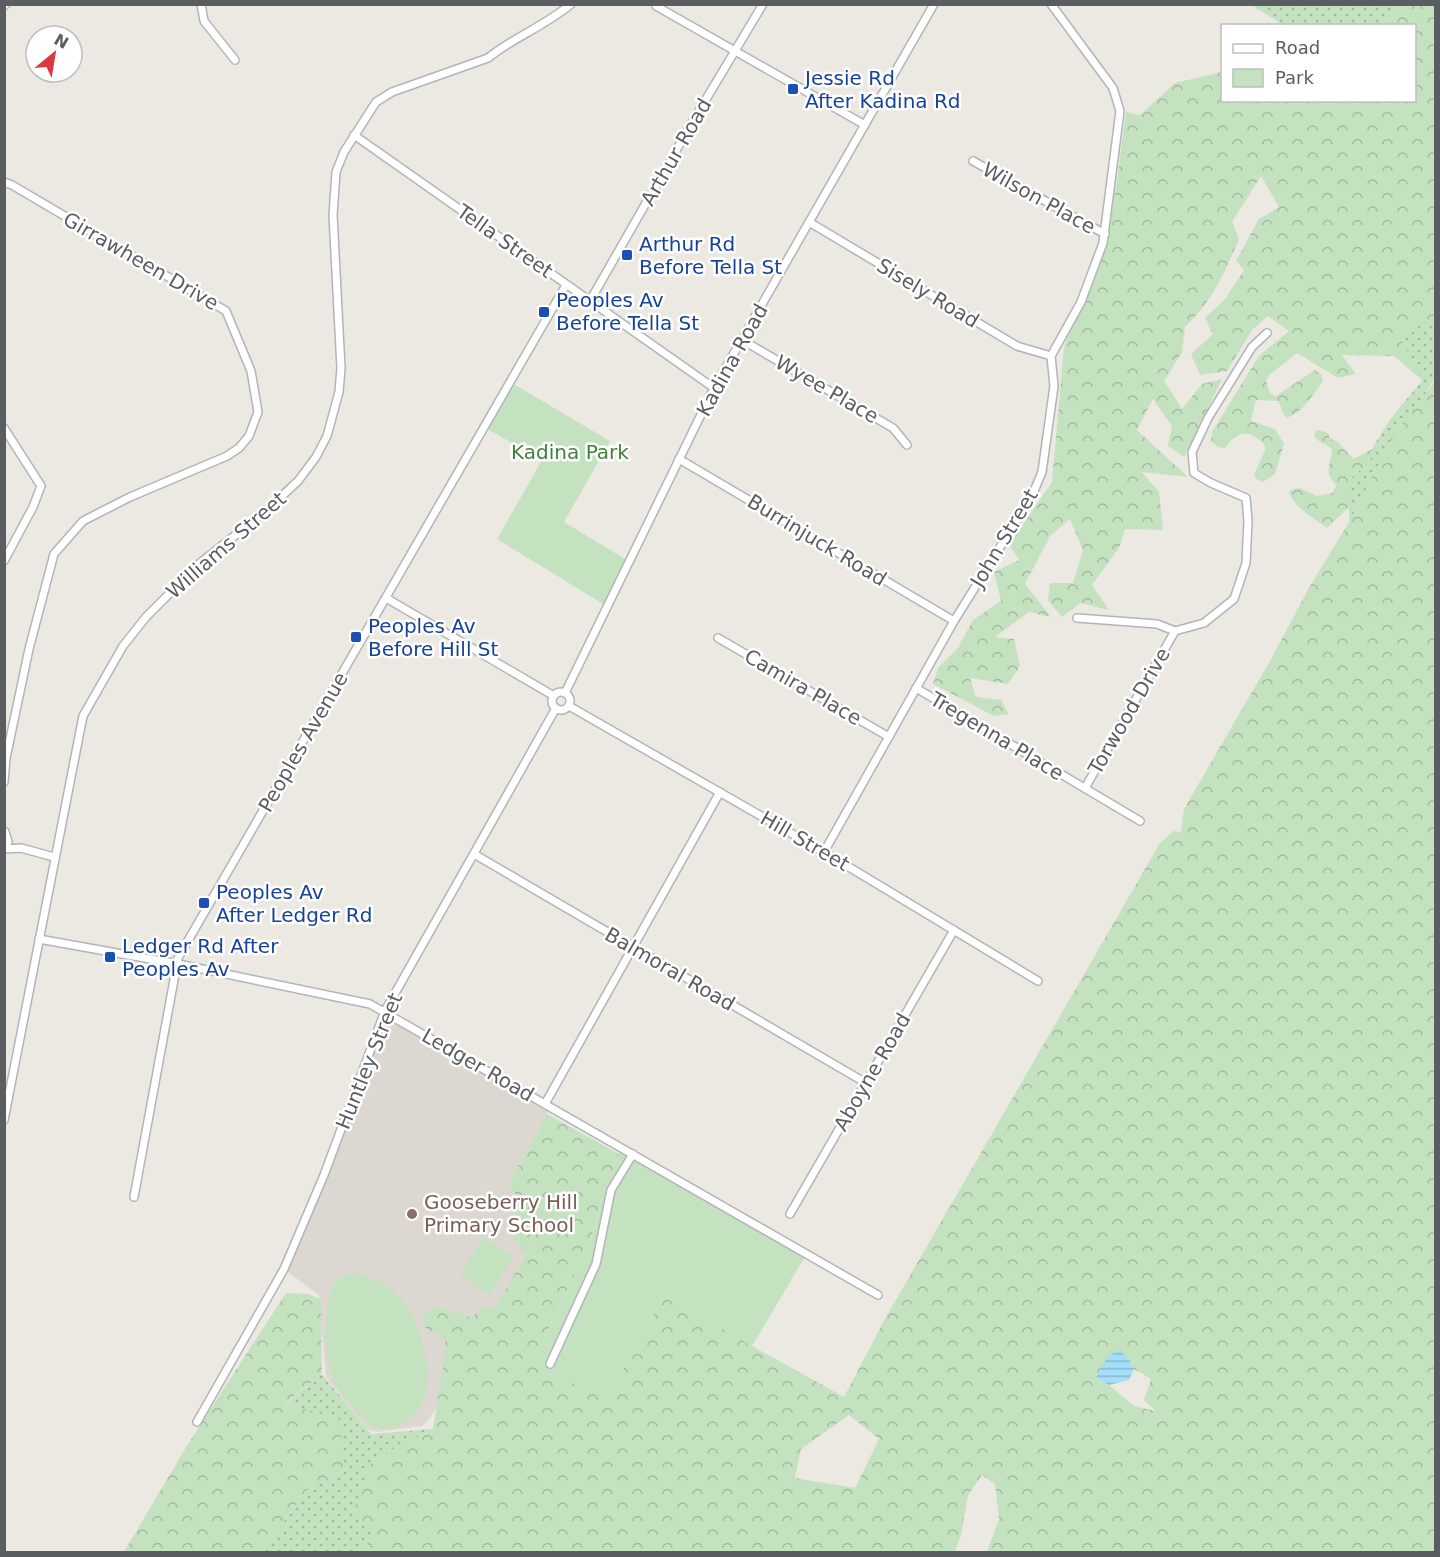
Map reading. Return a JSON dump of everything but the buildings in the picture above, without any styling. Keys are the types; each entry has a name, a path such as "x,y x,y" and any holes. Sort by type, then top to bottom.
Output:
{"street":[{"path":"201,4 204,21 235,60"},
{"name":"Williams Street","path":"4,1120 83,716 123,646 146,617 192,570 287,493 316,457 327,436 339,392 341,368 333,215 336,172 354,135 376,102 392,92 488,58 498,50 544,25 571,4"},
{"name":"Arthur Road","path":"590,301 763,4"},
{"name":"Kadina Road","path":"565,693 714,388 934,4"},
{"path":"1051,4 1113,88 1119,103 1113,181 1104,243 1081,302 1052,356"},
{"path":"656,6 865,125"},
{"name":"Tella Street","path":"354,135 714,388"},
{"name":"Wilson Place","path":"974,162 1105,234"},
{"name":"Girrawheen Drive","path":"4,182 12,184 226,311 251,371 258,412 249,436 239,448 227,456 130,497 83,521 54,554 29,649 5,758 4,782"},
{"name":"Sisely Road","path":"809,222 1017,345 1052,356"},
{"name":"Peoples Avenue","path":"134,1197 178,958 566,285"},
{"name":"Torwood Drive","path":"1084,788 1175,631 1204,623 1234,599 1246,563 1248,521 1246,498 1194,473 1192,452 1208,418 1252,347 1267,333"},
{"name":"Wyee Place","path":"742,340 893,428 907,445"},
{"name":"John Street","path":"824,852 954,621 1032,496 1042,472 1054,386 1052,356"},
{"path":"4,428 41,486 33,507 4,561"},
{"name":"Burrinjuck Road","path":"680,459 954,621"},
{"path":"386,598 554,696"},
{"path":"1077,618 1157,624 1175,631"},
{"name":"Camira Place","path":"718,638 889,737"},
{"name":"Tregenna Place","path":"916,688 1140,821"},
{"path":"559,692 565,693 570,698 568,706 563,709 556,708 553,702 554,696 559,692"},
{"name":"Hill Street","path":"568,706 824,852 1038,981"},
{"name":"Huntley Street","path":"197,1422 284,1269 324,1175 385,1011 556,708"},
{"path":"544,1104 720,792"},
{"path":"6,834 21,849"},
{"path":"6,834 7,842 4,848 21,849 54,857"},
{"name":"Balmoral Road","path":"474,854 866,1083"},
{"name":"Aboyne Road","path":"790,1214 954,930"},
{"name":"Ledger Road","path":"39,939 178,964 370,1004 878,1295"},
{"path":"550,1364 596,1264 611,1190 633,1154"}],"shaded area":[{"name":"Gooseberry Hill Primary School","path":"385,1011 549,1106 547,1114 507,1186 519,1197 519,1206 513,1225 516,1239 527,1255 430,1418 422,1426 376,1432 367,1429 326,1377 319,1295 284,1269"}],"green space":[{"path":"1252,5 1399,5 1382,24 1281,24"},
{"path":"1399,5 1435,5 1435,316 1400,337 1423,381 1394,356 1342,355 1356,374 1338,378 1297,353 1269,375 1266,381 1270,393 1276,396 1315,370 1321,374 1323,381 1302,408 1286,418 1278,401 1256,400 1251,421 1275,429 1284,444 1275,474 1263,482 1254,475 1266,448 1253,435 1240,435 1232,439 1225,448 1218,447 1211,441 1212,432 1259,356 1289,331 1268,316 1252,330 1227,371 1200,375 1191,354 1213,334 1205,318 1225,299 1244,270 1236,261 1259,219 1279,207 1261,176 1232,222 1239,239 1228,264 1211,296 1185,327 1182,352 1164,381 1182,409 1202,384 1222,379 1184,457 1168,446 1172,426 1153,399 1137,430 1188,477 1142,472 1159,492 1163,530 1125,529 1119,548 1092,585 1109,610 1081,603 1062,617 1048,600 1050,583 1073,583 1083,550 1070,519 1050,536 1025,584 1051,617 1029,612 995,637 1014,639 1020,666 1008,684 970,678 976,697 1001,700 1009,714 994,716 933,684 938,668 958,648 973,620 1001,601 994,572 1019,560 1009,545 1052,482 1064,347 1104,248 1117,181 1126,112 1140,115 1175,83 1221,72 1221,102 1416,102 1416,24 1381,24"},
{"path":"1435,316 1435,377 1349,522 1349,480 1370,461 1373,447 1391,418 1422,381 1399,335"},
{"path":"1435,377 1435,1552 987,1552 999,1519 995,1484 982,1475 968,1495 961,1535 955,1552 361,1552 375,1534 353,1512 372,1460 433,1429 446,1347 440,1335 423,1325 424,1315 430,1309 440,1308 472,1318 481,1307 495,1308 526,1255 513,1229 519,1197 507,1186 547,1114 619,1154 602,1198 590,1242 533,1362 607,1398 665,1293 752,1346 844,1397 886,1317 1160,843 1174,831 1181,832 1184,809 1270,661 1310,586 1349,522 1391,439 1432,385","holes":["1129,1359 1134,1369 1151,1379 1144,1400 1156,1411 1134,1406 1109,1385 1096,1378","849,1415 879,1439 855,1488 795,1478 801,1449"]},
{"name":"Kadina Park","path":"510,382 610,441 564,522 630,562 608,607 497,539 542,460 484,427"},
{"path":"1317,430 1328,433 1330,439 1337,441 1353,459 1373,449 1370,461 1349,480 1349,507 1327,528 1301,509 1289,493 1291,490 1300,488 1317,496 1332,493 1336,486 1329,474 1332,449 1317,439 1314,434"},
{"path":"621,1148 806,1255 752,1346 665,1293 607,1398 533,1362 590,1242 602,1198"},
{"path":"483,1237 513,1256 490,1295 460,1276"},
{"path":"355,1273 378,1281 399,1296 416,1325 427,1362 424,1398 417,1412 404,1423 387,1429 373,1426 357,1411 334,1382 328,1361 326,1317 331,1292 339,1279"},
{"path":"286,1293 309,1294 321,1300 322,1374 285,1403 339,1419 345,1470 306,1491 262,1552 124,1552 188,1444"},
{"path":"322,1374 371,1434 433,1429 372,1460 376,1534 361,1552 262,1552 306,1491 345,1470 285,1404"}],"water":[{"path":"1119,1350 1129,1359 1134,1369 1129,1380 1109,1385 1096,1378 1108,1356"}],"place":[{"name":"Jessie Rd After Kadina Rd","path":"793,89"},
{"name":"Arthur Rd Before Tella St","path":"627,255"},
{"name":"Peoples Av Before Tella St","path":"544,312"},
{"name":"Peoples Av Before Hill St","path":"356,637"},
{"name":"Peoples Av After Ledger Rd","path":"204,903"},
{"name":"Ledger Rd After Peoples Av","path":"110,957"},
{"name":"Gooseberry Hill Primary School","path":"412,1214"}]}
